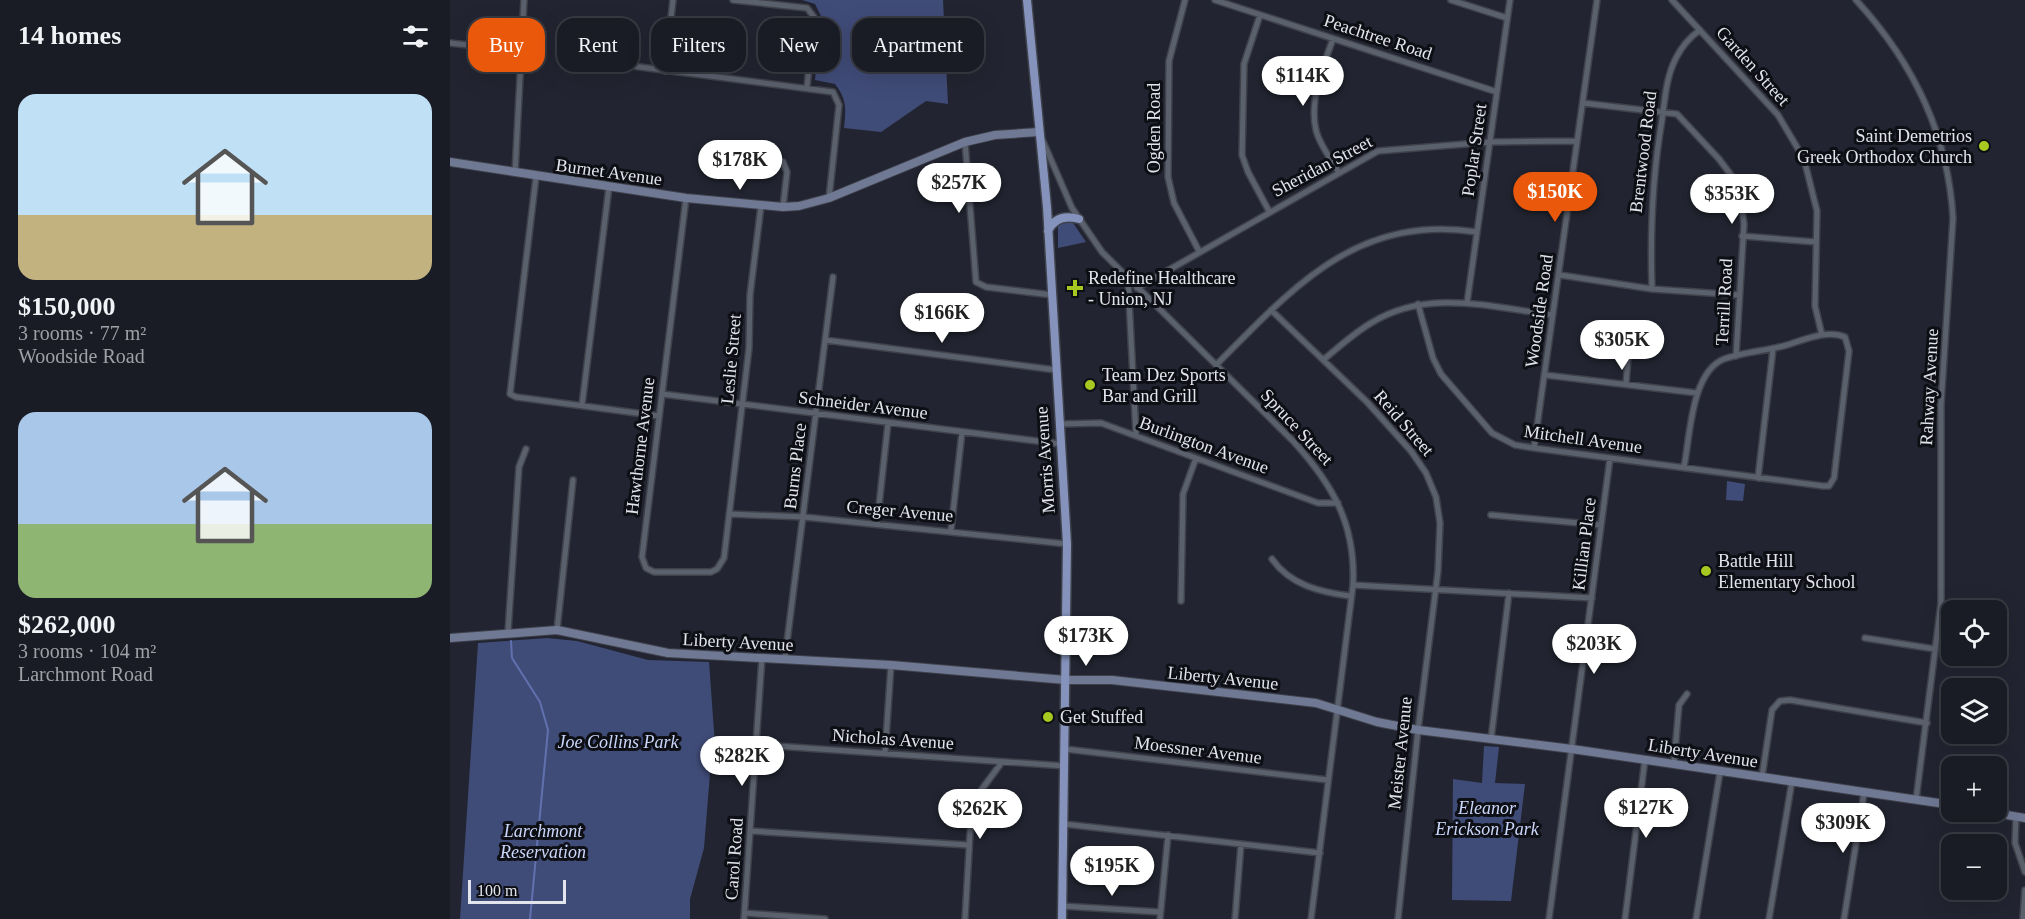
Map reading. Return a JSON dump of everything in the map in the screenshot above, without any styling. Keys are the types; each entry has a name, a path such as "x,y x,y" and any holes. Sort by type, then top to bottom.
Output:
{"main road":[{"name":"Morris Avenue","path":"1027,0 1048,231 1067,544 1062,919"},
{"path":"1048,231 1059,219 1066,217 1078,219"}],"street":[{"path":"523,18 524,0"},
{"path":"671,18 673,0"},
{"path":"733,0 807,8 812,11 814,17 807,87"},
{"name":"Ogden Road","path":"1185,0 1169,61 1168,177 1174,203 1199,251"},
{"name":"Peachtree Road","path":"1215,0 1497,92"},
{"path":"1451,0 1508,18"},
{"name":"Poplar Street","path":"1467,303 1510,0"},
{"name":"Woodside Road","path":"1534,448 1597,0"},
{"name":"Garden Street","path":"1672,0 1769,105 1796,142 1814,193 1815,306 1822,335"},
{"name":"Rahway Avenue","path":"1856,0 1884,33 1917,82 1935,123 1949,175 1953,218 1941,405 1942,590 1916,800"},
{"path":"1260,15 1244,64 1242,155 1248,172 1269,211"},
{"name":"Brentwood Road","path":"1652,289 1649,225 1653,177 1667,83 1676,58 1687,41 1700,30"},
{"path":"1333,39 1320,78 1315,109 1316,130 1338,171"},
{"path":"450,43 468,45"},
{"path":"515,172 519,72"},
{"path":"674,72 828,90 836,96 839,105 829,198"},
{"name":"Terrill Road","path":"1583,103 1677,114 1725,166 1736,185 1741,202 1742,236 1736,356"},
{"name":"Burnet Avenue","path":"450,162 536,177 686,198 783,207 829,198 965,142 995,135 1039,132"},
{"name":"Spruce Street","path":"1039,132 1078,219 1102,252 1317,468 1338,503 1353,550 1353,585 1350,596 1340,709 1328,780 1311,919"},
{"name":"Sheridan Street","path":"1137,288 1364,157 1394,148 1490,142 1577,141"},
{"path":"965,142 976,282 986,287 1052,295"},
{"path":"742,156 783,162 787,172 783,207"},
{"path":"536,177 510,394 516,397 659,416"},
{"path":"582,405 609,187"},
{"name":"Hawthorne Avenue","path":"686,198 642,557 644,565 654,572 705,573 717,568 724,558 729,514"},
{"name":"Leslie Street","path":"729,514 749,348 750,295 761,206"},
{"path":"1216,365 1304,280 1330,262 1388,235 1434,228 1477,232"},
{"path":"1742,236 1816,242"},
{"path":"1560,275 1652,289 1739,295"},
{"name":"Burns Place","path":"785,658 833,276"},
{"path":"1128,280 1136,435"},
{"path":"1323,360 1370,323 1399,309 1431,301 1467,303 1552,315"},
{"name":"Mitchell Avenue","path":"1418,304 1433,358 1441,374 1492,433 1515,445 1829,486 1834,478 1849,351 1845,337 1839,334 1822,335"},
{"name":"Reid Street","path":"1271,310 1366,402 1411,451 1426,472 1436,497 1440,523 1435,590"},
{"path":"1626,383 1630,335"},
{"path":"1684,467 1697,393 1709,370 1721,360 1773,349 1822,335"},
{"path":"825,340 1056,370"},
{"path":"1758,478 1773,349"},
{"path":"1545,375 1697,393"},
{"name":"Schneider Avenue","path":"662,394 1061,444"},
{"path":"876,524 888,423"},
{"name":"Burlington Avenue","path":"1059,424 1101,423 1318,503 1338,503"},
{"path":"951,531 962,432"},
{"path":"508,632 519,467 526,448"},
{"path":"1180,601 1183,494 1196,458"},
{"name":"Killian Place","path":"1549,919 1610,458"},
{"path":"556,630 573,480"},
{"name":"Creger Avenue","path":"729,514 804,517 1067,544"},
{"path":"1491,515 1602,525"},
{"path":"1272,559 1281,572 1317,591 1350,596"},
{"path":"1353,585 1592,598"},
{"name":"Meister Avenue","path":"1398,919 1435,590"},
{"path":"1491,740 1509,593"},
{"name":"Liberty Avenue","path":"450,638 556,630 668,653 891,665 1066,680 1112,680 1316,703 1377,722 1418,730 1674,763 1941,803"},
{"path":"1865,638 1935,649"},
{"name":"Carol Road","path":"745,916 762,657"},
{"path":"885,753 891,665"},
{"path":"1674,763 1679,705 1687,694"},
{"path":"1762,777 1772,710 1780,701 1790,700 1926,723"},
{"name":"Nicholas Avenue","path":"718,742 1065,766"},
{"name":"Moessner Avenue","path":"1065,749 1328,780"},
{"path":"1625,919 1645,759"},
{"path":"965,919 968,845 975,802 1002,762"},
{"path":"1696,919 1720,771"},
{"path":"1769,919 1792,781"},
{"path":"1844,919 1864,793"},
{"path":"2007,815 2025,818"},
{"path":"2016,816 2015,843 2025,872"},
{"path":"1064,824 1320,853"},
{"path":"751,831 968,845"},
{"path":"1160,919 1168,835"},
{"path":"1235,919 1241,844"},
{"path":"2023,919 2025,890"},
{"path":"1062,906 1160,912"},
{"path":"745,916 825,919"}],"green space":[{"path":"802,0 943,0 944,18 852,18 852,72 946,72 948,104 926,101 881,132 844,128 845,105 839,89 835,84 815,80 816,72 840,72 840,18 821,18 815,4"},
{"path":"1071,220 1086,242 1058,248 1058,225"},
{"path":"1727,481 1745,484 1743,501 1726,500"},
{"name":"Larchmont Reservation","path":"547,638 577,641 648,660 709,662 715,745 711,761 704,848 690,899 690,919 460,919 478,643"},
{"name":"Eleanor Erickson Park","path":"1484,746 1499,747 1495,783 1525,784 1511,901 1452,900 1453,779 1482,783"}],"waterway":[{"path":"511,641 512,658 540,702 548,730 530,919"}],"place":[{"name":"Saint Demetrios Greek Orthodox Church","path":"1984,146"},
{"name":"Redefine Healthcare - Union, NJ","path":"1075,288"},
{"name":"Team Dez Sports Bar and Grill","path":"1090,385"},
{"name":"Battle Hill Elementary School","path":"1706,571"},
{"name":"Get Stuffed","path":"1048,717"}],"park label":[{"name":"Joe Collins Park","path":"618,742"}]}
